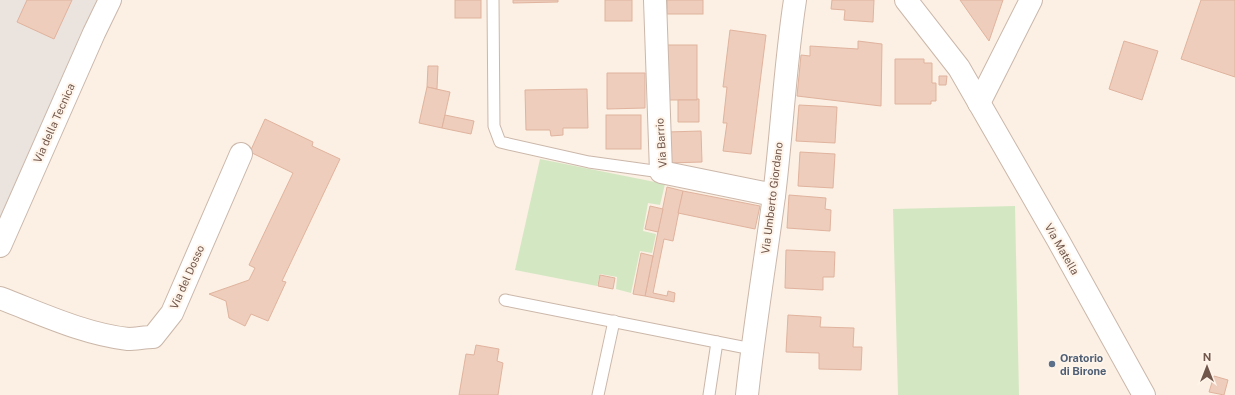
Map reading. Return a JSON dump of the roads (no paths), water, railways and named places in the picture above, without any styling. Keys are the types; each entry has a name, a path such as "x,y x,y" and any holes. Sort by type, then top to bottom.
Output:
{"street":[{"name":"Via della Tecnica","path":"0,246 110,0"},
{"name":"Via Barrio","path":"654,0 661,172 774,195"},
{"name":"Via Umberto Giordano","path":"747,395 774,195 790,32 795,0"},
{"name":"Via Matella","path":"906,0 959,68 1144,395"},
{"path":"979,103 1032,0"},
{"name":"Via del Dosso","path":"0,298 93,333 130,339 153,337 172,313 241,154"}],"lane":[{"path":"493,0 494,126 500,142 588,162 661,172"},
{"path":"505,300 752,349"},
{"path":"598,395 614,321"},
{"path":"709,395 717,342"}],"place":[{"name":"Oratorio di Birone","path":"1052,364"}]}
